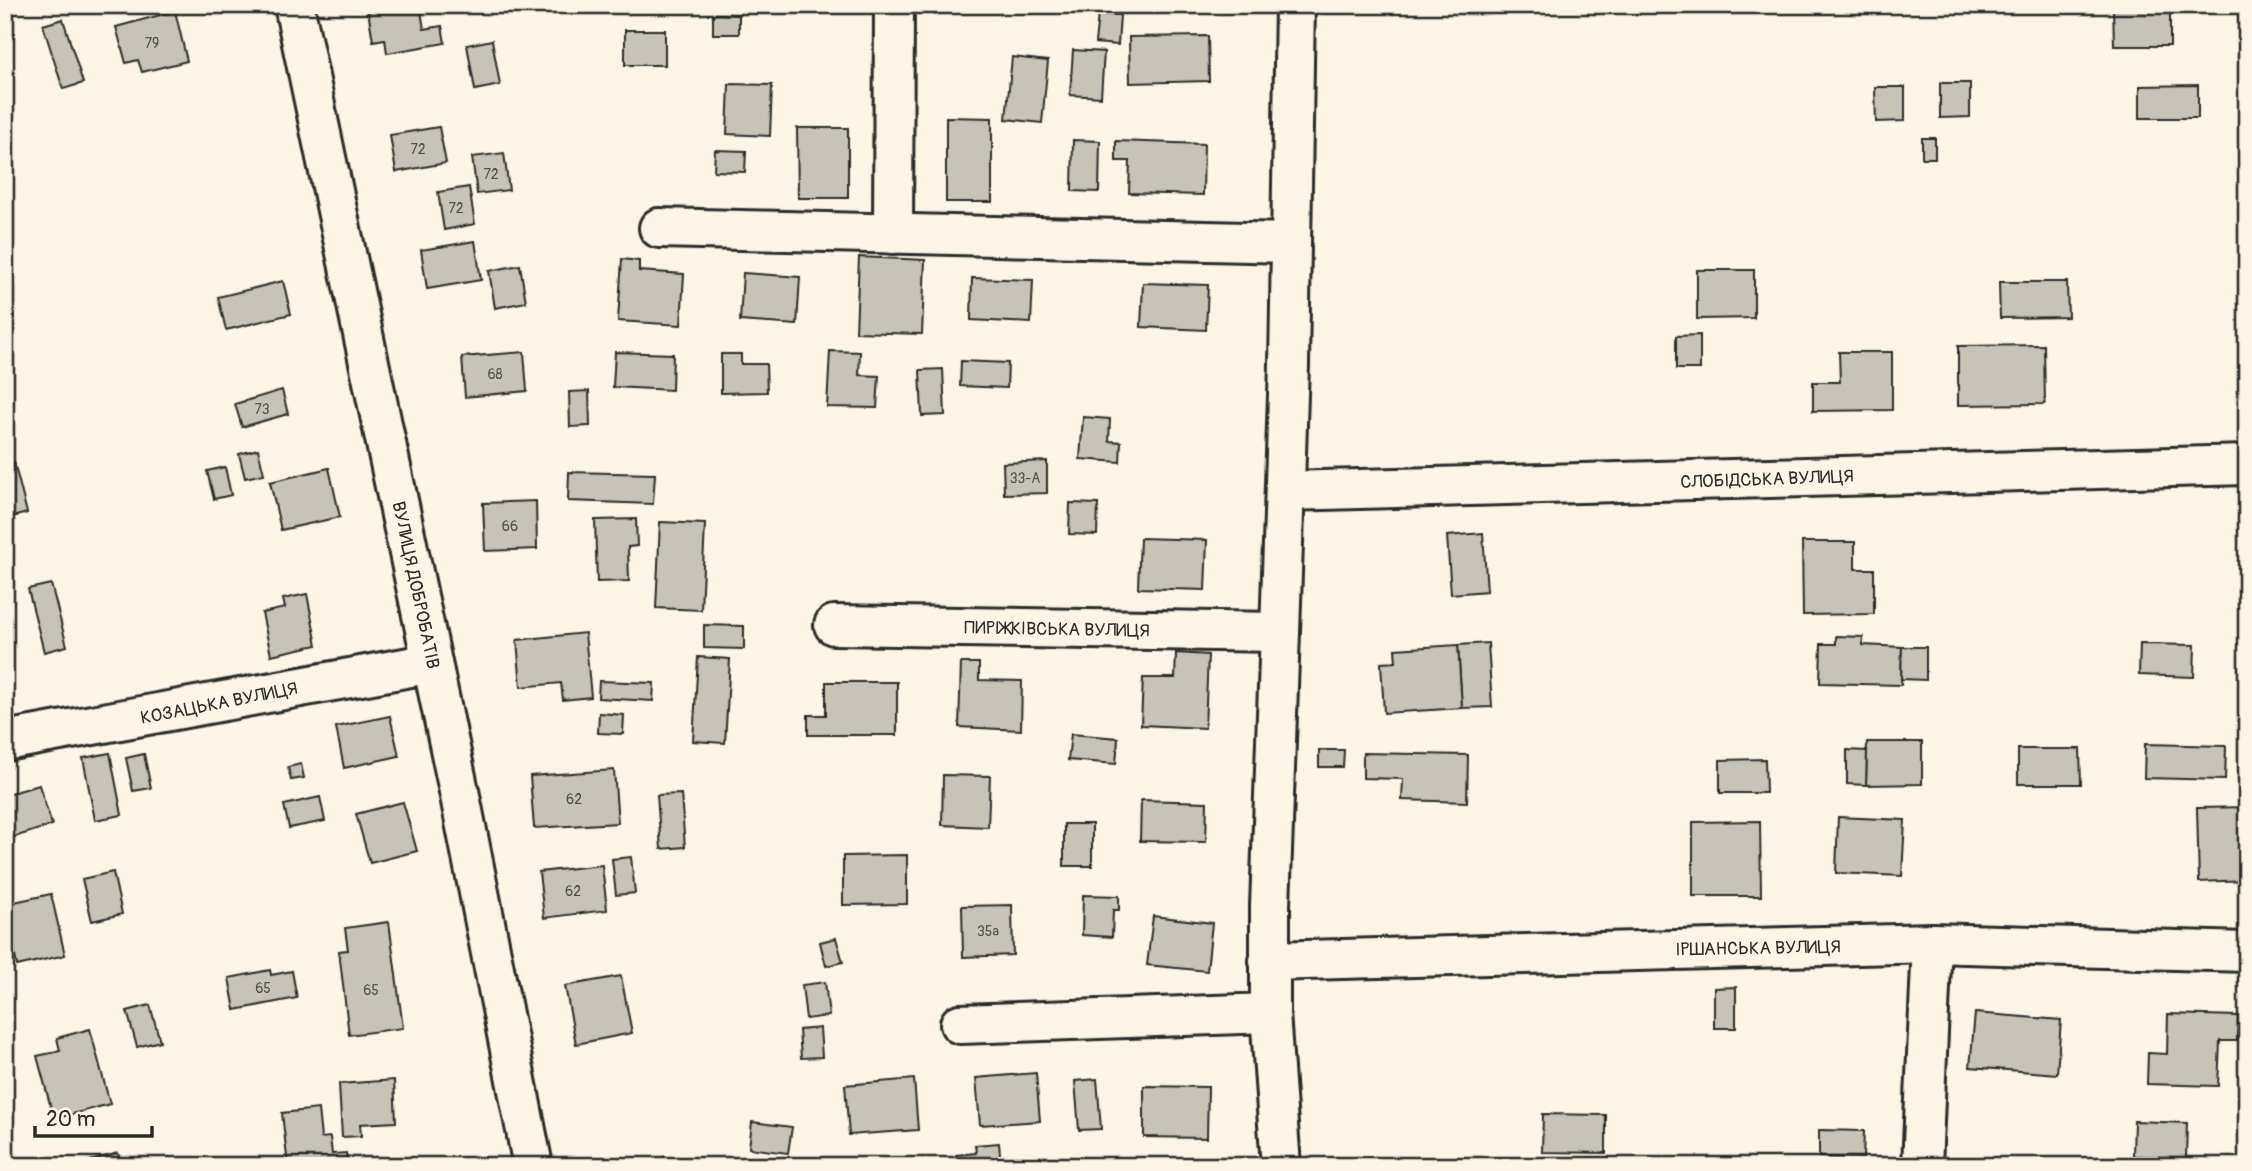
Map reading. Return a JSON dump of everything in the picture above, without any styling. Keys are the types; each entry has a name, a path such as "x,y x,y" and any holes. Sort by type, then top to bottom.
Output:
{"street":[{"name":"ВУЛИЦЯ ДОБРОБАТІВ","path":"294,5 432,663 533,1166"},
{"path":"893,234 894,5"},
{"path":"1281,1166 1269,961 1286,491 1295,5"},
{"path":"659,228 1290,243"},
{"name":"СЛОБІДСЬКА ВУЛИЦЯ","path":"1286,491 2247,465"},
{"name":"ПИРІЖКІВСЬКА ВУЛИЦЯ","path":"834,625 1280,632"},
{"name":"КОЗАЦЬКА ВУЛИЦЯ","path":"5,741 432,663"},
{"path":"1922,1166 1932,943"},
{"name":"ІРШАНСЬКА ВУЛИЦЯ","path":"1269,961 1932,943 2247,952"},
{"path":"960,1024 1270,1013"}],"building":[{"path":"367,5 420,5 424,29 442,26 445,43 387,53 385,39 373,41"},
{"path":"2113,5 2170,5 2170,46 2114,46"},
{"path":"2239,5 2247,5 2247,37 2239,37"},
{"path":"175,11 187,61 142,72 138,60 126,63 116,27"},
{"path":"713,14 739,15 739,34 713,34"},
{"path":"1098,14 1120,15 1118,45 1095,43"},
{"path":"63,19 83,83 63,89 43,25"},
{"path":"625,30 665,30 665,65 625,65"},
{"path":"1208,36 1209,81 1130,83 1129,37"},
{"path":"492,40 500,85 475,90 467,45"},
{"path":"1073,50 1104,52 1101,97 1070,95"},
{"path":"1012,57 1048,61 1042,123 1006,119"},
{"path":"1940,83 1970,83 1970,117 1940,118"},
{"path":"729,84 772,85 770,136 727,134"},
{"path":"2198,85 2198,118 2140,118 2140,86"},
{"path":"1875,87 1905,87 1905,121 1876,122"},
{"path":"946,117 992,118 992,202 946,202"},
{"path":"439,127 446,163 396,172 390,135"},
{"path":"797,128 848,128 848,198 798,198"},
{"path":"1922,138 1935,138 1935,158 1922,158"},
{"path":"1073,140 1100,141 1099,192 1072,191"},
{"path":"1116,141 1204,144 1203,195 1129,193 1130,161 1116,161"},
{"path":"715,150 746,151 745,172 714,171"},
{"path":"504,153 509,190 477,194 472,157"},
{"path":"469,187 475,224 444,230 438,192"},
{"path":"475,241 481,280 427,289 421,250"},
{"path":"859,257 925,260 922,334 856,332"},
{"path":"622,259 639,261 639,271 684,274 681,325 618,321"},
{"path":"520,265 526,302 495,308 489,271"},
{"path":"1697,270 1754,270 1754,318 1697,319"},
{"path":"743,273 800,277 797,325 740,321"},
{"path":"972,278 1033,280 1031,323 971,320"},
{"path":"283,281 291,314 226,330 218,297"},
{"path":"1999,282 2067,282 2068,317 2000,318"},
{"path":"1143,283 1208,285 1206,330 1141,327"},
{"path":"1700,335 1700,369 1676,369 1676,336"},
{"path":"2044,345 2045,404 1958,405 1958,346"},
{"path":"830,351 860,352 859,375 879,376 877,408 827,407"},
{"path":"524,352 527,391 465,397 462,357"},
{"path":"615,352 673,354 672,390 613,387"},
{"path":"1839,352 1892,352 1892,410 1813,411 1813,382 1840,382"},
{"path":"721,354 741,354 741,364 766,364 767,392 721,393"},
{"path":"961,361 1008,363 1007,388 960,386"},
{"path":"943,369 945,415 922,416 920,370"},
{"path":"282,390 288,414 242,427 235,404"},
{"path":"589,391 590,426 570,427 569,392"},
{"path":"1083,417 1110,419 1109,441 1121,442 1120,462 1080,459"},
{"path":"258,449 264,474 245,478 239,454"},
{"path":"1047,461 1047,493 1004,494 1003,463"},
{"path":"14,462 27,513 5,519 5,464"},
{"path":"225,467 231,495 214,499 207,471"},
{"path":"329,468 340,517 281,530 270,482"},
{"path":"569,472 655,474 653,504 568,501"},
{"path":"536,501 537,549 485,551 483,503"},
{"path":"1070,503 1098,504 1097,535 1069,534"},
{"path":"636,519 637,546 628,547 629,581 597,582 595,520"},
{"path":"2241,519 2247,519 2247,573 2242,573"},
{"path":"660,522 705,524 701,610 656,608"},
{"path":"1483,533 1487,591 1451,594 1447,536"},
{"path":"1140,538 1207,540 1205,590 1138,588"},
{"path":"1802,542 1855,542 1855,569 1874,569 1874,614 1803,615"},
{"path":"51,584 67,646 44,652 28,589"},
{"path":"307,594 317,645 271,655 262,613 285,608 283,599"},
{"path":"704,625 744,626 744,649 704,648"},
{"path":"585,633 591,697 563,700 561,683 521,687 517,640"},
{"path":"1836,636 1863,637 1863,645 1902,647 1901,685 1820,683 1821,644 1836,644"},
{"path":"1488,643 1492,707 1462,708 1458,645"},
{"path":"2140,644 2195,645 2194,677 2139,675"},
{"path":"1458,645 1462,708 1384,713 1381,663 1396,662 1395,649"},
{"path":"1902,647 1926,647 1926,680 1901,679"},
{"path":"1176,653 1208,655 1205,728 1141,725 1143,678 1175,678"},
{"path":"698,657 730,659 725,743 693,741"},
{"path":"961,663 979,663 979,680 1022,681 1021,730 959,727"},
{"path":"599,681 654,683 653,701 598,698"},
{"path":"826,682 897,682 897,735 808,735 808,715 826,715"},
{"path":"599,713 624,715 623,734 598,733"},
{"path":"390,716 399,756 344,768 336,727"},
{"path":"1071,734 1118,738 1116,764 1068,760"},
{"path":"1867,742 1922,742 1922,784 1866,785"},
{"path":"2145,744 2226,746 2225,780 2144,778"},
{"path":"2018,749 2080,749 2081,784 2018,784"},
{"path":"1319,750 1344,750 1343,767 1319,767"},
{"path":"1847,750 1867,751 1866,785 1847,784"},
{"path":"110,753 122,815 95,820 83,758"},
{"path":"1363,753 1468,755 1467,802 1402,800 1403,779 1363,778"},
{"path":"144,754 151,788 133,791 126,758"},
{"path":"1765,759 1766,793 1720,793 1720,760"},
{"path":"301,764 304,778 291,780 288,767"},
{"path":"614,770 618,823 534,828 530,776"},
{"path":"943,775 990,776 988,827 942,825"},
{"path":"39,785 52,825 5,840 5,795"},
{"path":"681,794 685,847 661,849 657,795"},
{"path":"320,797 325,821 289,828 284,805"},
{"path":"1141,800 1207,802 1206,842 1140,841"},
{"path":"403,802 417,851 370,863 356,814"},
{"path":"2247,807 2247,880 2199,882 2197,808"},
{"path":"1838,817 1905,820 1902,876 1836,873"},
{"path":"1760,821 1761,896 1693,896 1693,822"},
{"path":"1064,824 1092,824 1092,866 1064,866"},
{"path":"907,855 907,904 843,905 843,856"},
{"path":"631,857 635,893 616,895 612,859"},
{"path":"602,865 607,910 544,918 539,872"},
{"path":"113,872 122,914 92,921 82,879"},
{"path":"51,894 65,955 17,966 5,904"},
{"path":"1083,895 1119,896 1119,910 1113,910 1112,937 1082,935"},
{"path":"1012,905 1013,955 963,957 962,906"},
{"path":"1153,916 1212,923 1207,971 1147,965"},
{"path":"389,922 403,1028 349,1035 339,951 348,950 345,928"},
{"path":"836,938 843,962 826,966 820,942"},
{"path":"270,970 271,975 292,971 297,998 235,1010 229,978"},
{"path":"621,976 632,1033 576,1044 565,986"},
{"path":"825,982 829,1016 806,1019 802,985"},
{"path":"1736,987 1736,1028 1714,1028 1714,988"},
{"path":"150,1005 160,1041 137,1047 127,1011"},
{"path":"1975,1013 2061,1020 2057,1074 1970,1067"},
{"path":"2168,1014 2238,1016 2237,1041 2220,1041 2218,1086 2147,1084 2148,1053 2167,1054"},
{"path":"820,1028 822,1057 801,1058 799,1030"},
{"path":"90,1029 110,1104 54,1119 37,1056 60,1051 57,1038"},
{"path":"1036,1073 1040,1121 980,1125 976,1078"},
{"path":"914,1079 918,1130 849,1135 845,1085"},
{"path":"1097,1079 1101,1129 1079,1130 1075,1081"},
{"path":"394,1080 396,1122 360,1124 361,1136 342,1137 339,1084"},
{"path":"1144,1086 1208,1087 1207,1138 1144,1137"},
{"path":"318,1109 321,1138 330,1137 332,1154 346,1153 348,1166 288,1166 282,1113"},
{"path":"1543,1114 1606,1115 1606,1153 1542,1152"},
{"path":"2134,1121 2187,1123 2186,1158 2133,1156"},
{"path":"752,1122 792,1127 788,1153 749,1148"},
{"path":"1819,1130 1864,1131 1863,1158 1819,1157"},
{"path":"999,1143 1001,1166 957,1166 956,1155 976,1153 975,1145"},
{"path":"118,1153 122,1166 72,1166"},
{"path":"755,1156 768,1166 749,1166"},
{"path":"664,1157 674,1166 656,1166"}]}
